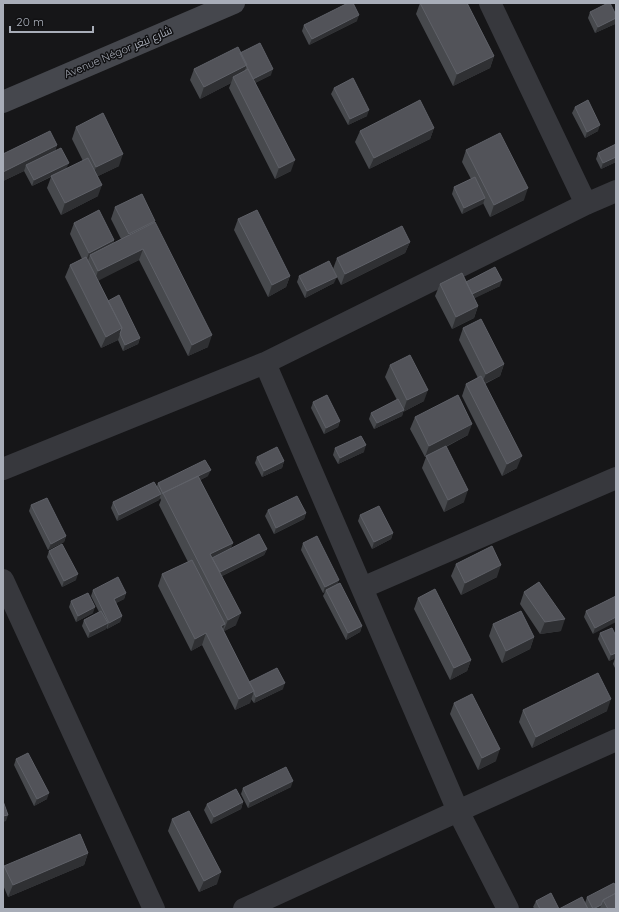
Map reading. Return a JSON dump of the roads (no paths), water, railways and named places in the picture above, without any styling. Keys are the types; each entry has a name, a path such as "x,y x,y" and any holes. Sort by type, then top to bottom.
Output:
{"main road":[{"name":"Avenue Négor شارع نيغر","path":"3,102 234,3"}],"street":[{"path":"490,3 586,204"},
{"path":"3,469 265,363 586,204 616,191"},
{"path":"265,363 458,811 508,909"},
{"path":"362,588 616,478"},
{"path":"3,580 154,909"},
{"path":"244,909 616,740"}]}
